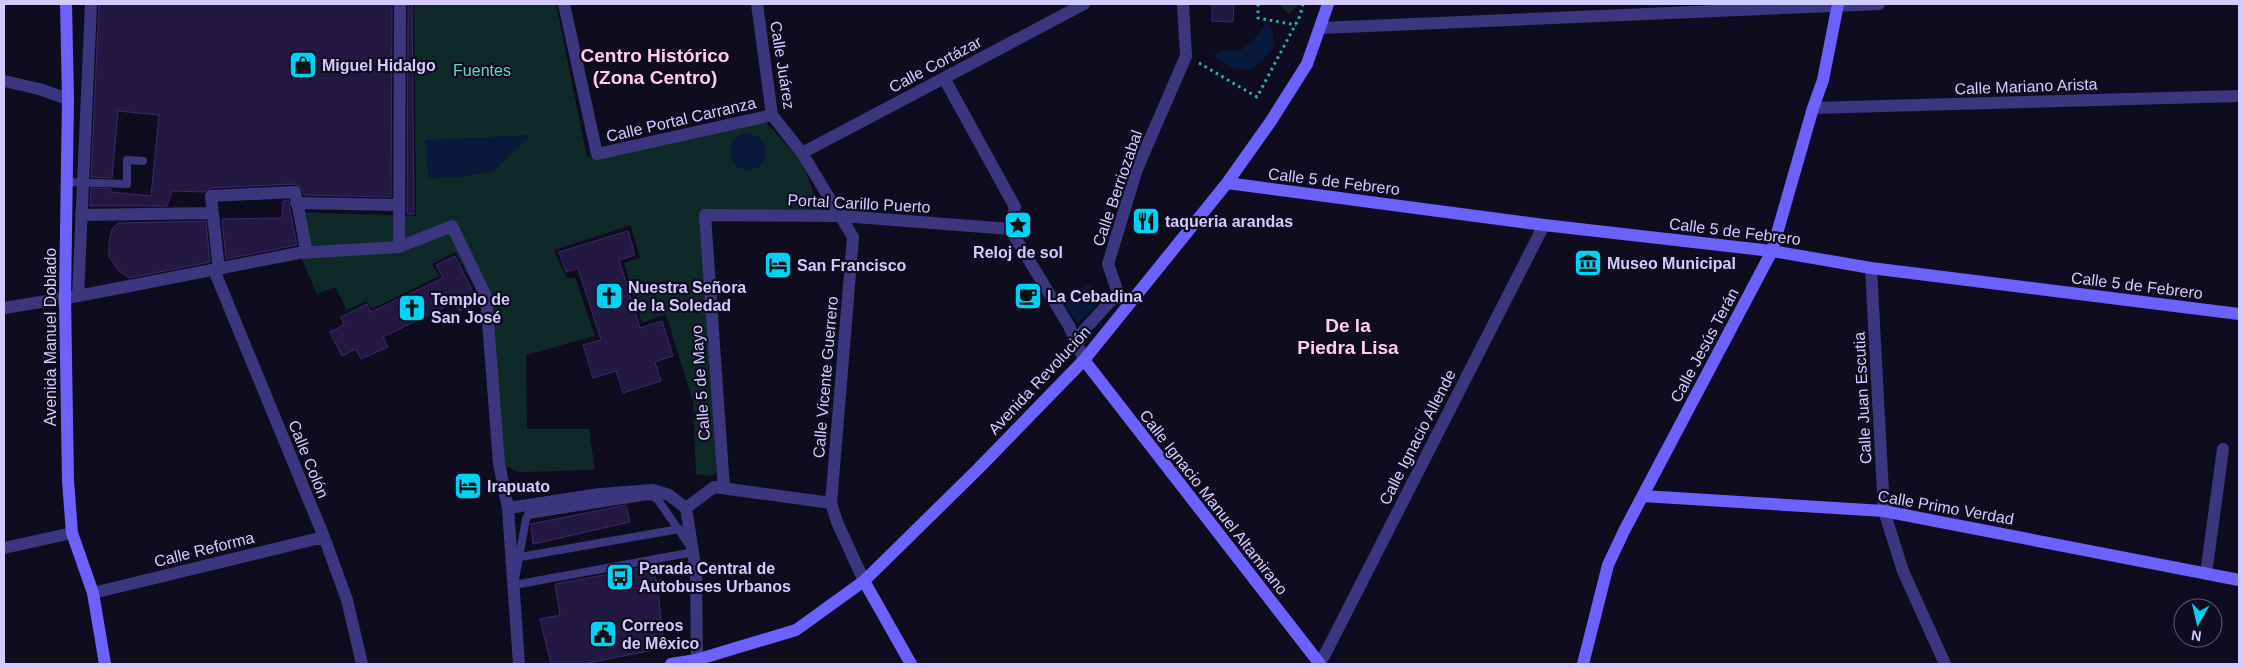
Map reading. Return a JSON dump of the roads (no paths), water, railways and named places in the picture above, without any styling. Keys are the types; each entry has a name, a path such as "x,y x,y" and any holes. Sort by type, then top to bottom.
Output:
{"street":[{"name":"Avenida Manuel Doblado","path":"66,4 68,99 65,297 68,481 72,533 93,593 105,664"},
{"path":"78,296 90,4"},
{"path":"399,248 400,4"},
{"name":"Calle Portal Carranza","path":"564,4 597,154 772,115"},
{"name":"Calle Juárez","path":"757,4 772,115 802,153"},
{"name":"Calle Cortázar","path":"802,153 1084,4"},
{"name":"Calle Berriozabal","path":"1075,340 1118,293 1108,264 1137,169 1186,56 1182,4"},
{"name":"Avenida Revolución","path":"671,664 696,662 796,630 864,581 978,469 1084,360 1227,184 1271,121 1307,64 1328,4"},
{"path":"1320,28 1879,4"},
{"name":"Calle Jesús Terán","path":"1582,664 1608,565 1642,496 1772,251 1813,108 1823,80 1838,5"},
{"path":"944,78 1015,207 1010,229 1069,326 1084,360"},
{"path":"4,81 39,88 68,99"},
{"name":"Calle Mariano Arista","path":"1813,108 2239,96"},
{"name":"Calle Vicente Guerrero","path":"802,153 853,237 831,503 837,522 864,581"},
{"name":"Calle 5 de Febrero","path":"1227,184 1544,225 1772,251 1871,268 2239,314"},
{"path":"81,215 213,214 211,196 295,192 307,253"},
{"path":"296,203 399,205"},
{"name":"Calle Colón","path":"213,214 216,270 324,537 347,600 362,664"},
{"name":"Portal Carillo Puerto","path":"706,215 842,216 1010,229"},
{"name":"Calle 5 de Mayo","path":"706,215 724,488"},
{"name":"Calle Ignacio Allende","path":"1320,664 1544,225"},
{"path":"4,308 307,253 399,248 452,226 486,296 499,463 508,508 518,664"},
{"name":"Calle Juan Escutia","path":"1871,268 1884,511 1903,571 1945,664"},
{"name":"Calle Ignacio Manuel Altamirano","path":"1084,360 1320,664"},
{"path":"2206,574 2223,449"},
{"path":"686,508 714,486 831,503"},
{"path":"508,508 600,494 652,490 669,495 686,508 694,552 696,662"},
{"name":"Calle Primo Verdad","path":"1642,496 1884,511 2239,580"},
{"path":"4,548 72,533"},
{"name":"Calle Reforma","path":"93,593 324,537"},
{"path":"864,581 911,664"}],"lane":[{"path":"66,182 127,184 127,160 143,161"},
{"path":"648,496 654,497 679,529 694,552 514,585 528,515 648,496"},
{"path":"520,557 679,529"}],"water":[{"path":"1267,22 1273,30 1274,47 1252,68 1239,70 1213,55 1223,51 1239,51 1251,43"},
{"path":"748,134 755,135 761,139 765,145 765,159 761,165 755,169 748,170 741,169 735,165 731,159 730,152 731,145 735,139 741,135"},
{"path":"531,135 493,171 469,176 429,178 425,140"},
{"path":"1088,282 1104,299 1078,323 1063,307"}],"place":[{"name":"Miguel Hidalgo","path":"303,65"},
{"name":"taqueria arandas","path":"1146,221"},
{"name":"Reloj de sol","path":"1018,225"},
{"name":"Museo Municipal","path":"1588,263"},
{"name":"San Francisco","path":"778,265"},
{"name":"Nuestra Señora de la Soledad","path":"609,296"},
{"name":"La Cebadina","path":"1028,296"},
{"name":"Templo de San José","path":"412,308"},
{"name":"Irapuato","path":"468,486"},
{"name":"Parada Central de Autobuses Urbanos","path":"620,577"},
{"name":"Correos de Mêxico","path":"603,634"}],"district":[{"name":"Centro Histórico (Zona Centro)","path":"655,66"},
{"name":"De la Piedra Lisa","path":"1348,336"}],"park label":[{"name":"Fuentes","path":"482,70"}]}
